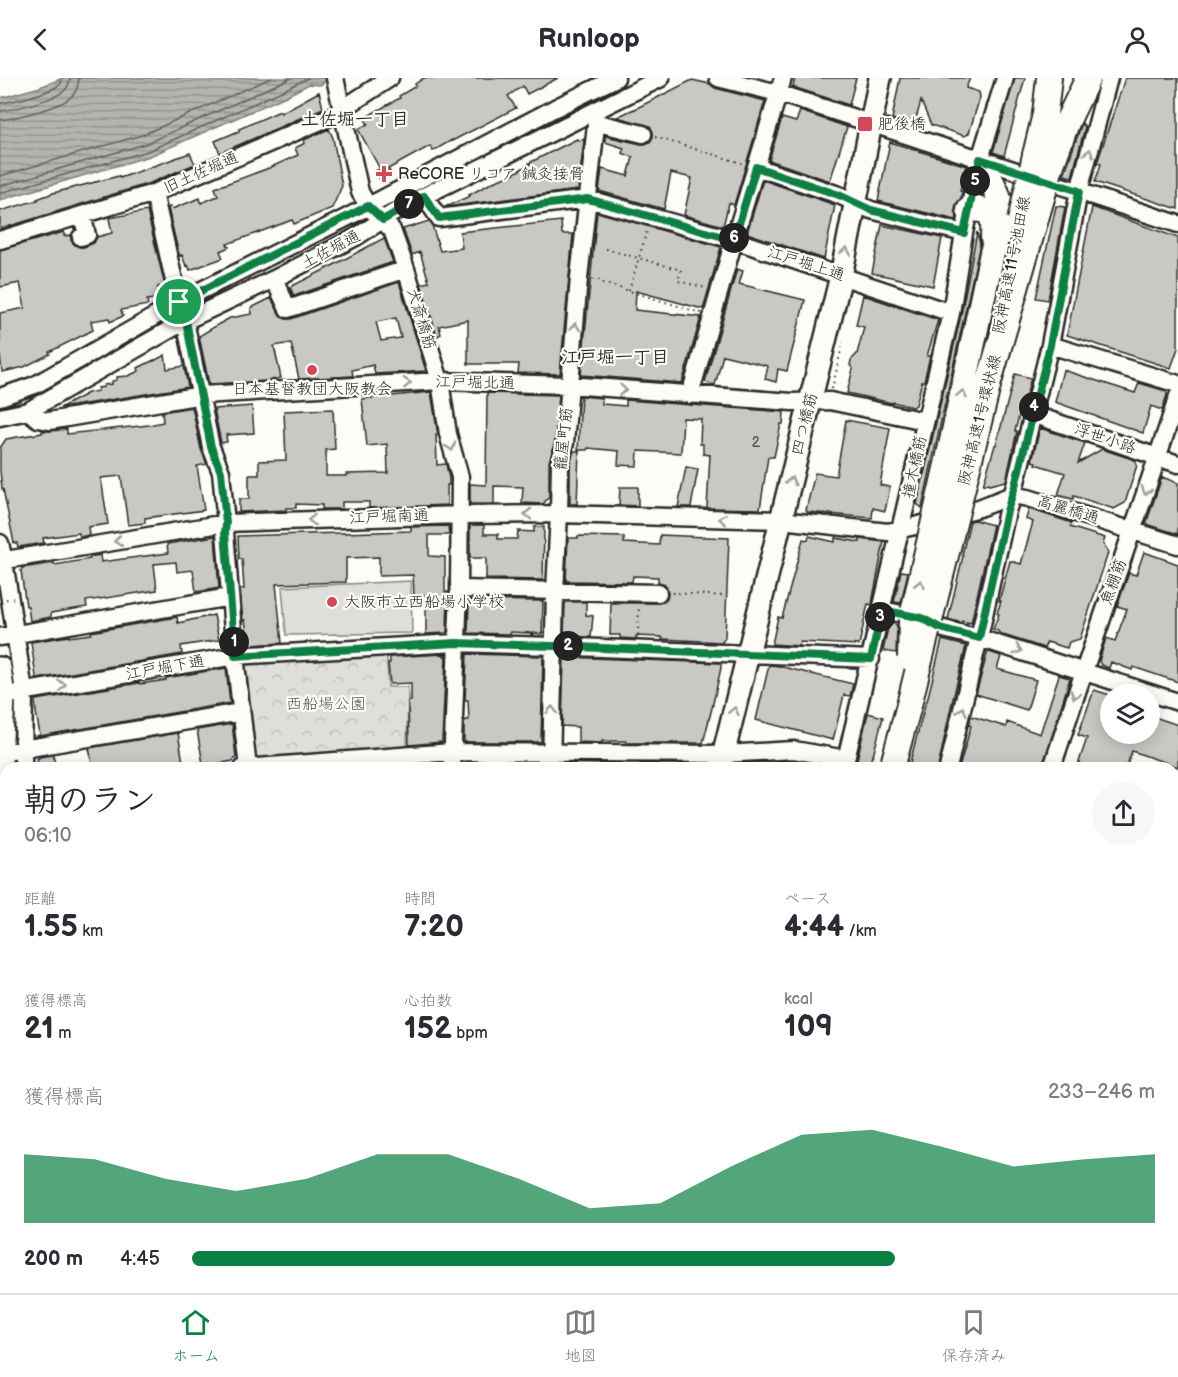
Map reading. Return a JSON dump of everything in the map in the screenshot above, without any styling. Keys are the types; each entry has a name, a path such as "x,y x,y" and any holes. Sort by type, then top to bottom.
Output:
{"highway":[{"name":"阪神高速11号池田線","path":"989,382 1020,220 1045,114 1049,78"},
{"name":"阪神高速1号環状線","path":"894,762 989,382 1054,159 1068,120 1082,97"},
{"path":"909,705 911,621 1001,219 1001,206 994,186 977,157"},
{"path":"967,222 982,209 992,216 994,222 992,253"}],"main road":[{"name":"四つ橋筋","path":"722,761 747,654 791,521 811,401 842,276 880,78"},
{"path":"0,668 9,695 1,753"}],"street":[{"name":"旧土佐堀通","path":"0,240 154,194 330,117 390,78"},
{"name":"土佐堀通","path":"0,397 35,385 179,302 616,78"},
{"name":"土佐堀通","path":"0,417 28,411 186,321 356,237 424,196 595,119 626,85 661,78"},
{"path":"718,78 780,86 871,124 1178,224"},
{"name":"撞木橋筋","path":"845,762 882,610 894,531 925,421 951,313 977,157 1005,78"},
{"path":"949,762 1007,511 1050,345 1079,191 1109,78"},
{"name":"犬斎橋筋","path":"335,79 360,192 368,206 392,230 406,269 440,381 447,434 460,477 459,589 452,760"},
{"path":"690,395 780,86"},
{"path":"1082,97 1101,105"},
{"path":"1082,97 1096,122"},
{"path":"595,119 602,124 643,134"},
{"name":"籠屋町筋","path":"551,760 560,462 565,443 595,119"},
{"path":"756,167 839,195 871,210 967,222"},
{"path":"154,194 179,302 186,321 211,447 221,472 246,762"},
{"name":"江戸堀上通","path":"424,196 439,218 588,199 734,240 951,313"},
{"path":"81,237 87,235 82,215"},
{"path":"304,248 285,259 279,277 288,309 406,269"},
{"path":"1050,345 1178,384"},
{"name":"江戸堀北通","path":"28,411 38,419 49,421 202,395 440,381 569,385 792,402 830,401 925,421"},
{"name":"魚棚筋","path":"1054,762 1083,670 1178,396"},
{"name":"浮世小路","path":"1032,414 1178,464"},
{"path":"894,531 979,507 1012,495"},
{"name":"高麗橋通","path":"1012,495 1178,545"},
{"name":"江戸堀南通","path":"2,561 226,523 460,515 559,514 791,521 894,531"},
{"path":"0,543 9,695 24,749 23,762"},
{"path":"459,589 665,593"},
{"path":"7,636 230,597"},
{"path":"882,610 922,618 940,628 1083,670 1178,702"},
{"name":"江戸堀下通","path":"9,695 235,656 456,643 871,659"},
{"path":"1,753 242,712"},
{"path":"400,762 452,760 722,761 794,750 841,762"}],"path":[{"path":"643,134 756,167"},
{"path":"629,291 651,216"},
{"path":"606,249 681,270 678,281 719,292"},
{"path":"579,278 601,280 603,283 712,316"},
{"path":"665,593 726,596"},
{"path":"0,600 17,598"},
{"path":"637,640 639,606"}],"green space":[{"path":"411,581 412,633 286,635 282,587"},
{"name":"西船場公園","path":"387,652 388,687 408,687 407,747 257,758 254,754 245,663"}],"water":[{"path":"63,78 331,78 320,85 309,84 150,156 0,200 0,98"}],"building":[{"path":"424,78 558,78 527,94 523,86 508,96 516,108 433,151 430,146 388,169 392,175 381,181 375,171 380,169 358,129 368,124 364,118 400,98 399,96 416,86 415,84"},
{"path":"795,78 856,78 849,105 793,87"},
{"path":"900,78 970,78 966,88 979,92 980,97 969,133 965,136 931,125 921,101 914,126 892,119"},
{"path":"1015,78 1025,78 1004,156 993,152"},
{"path":"1125,78 1178,78 1178,209 1095,182 1101,164 1097,163"},
{"path":"692,80 765,101 734,205 729,203 723,226 684,215 692,178 671,173 664,209 599,191 602,169 628,176 633,157 622,153 624,148 605,142 605,136 641,144 650,142 653,137 650,126 617,117"},
{"path":"319,92 323,108 220,153 215,141 280,111 281,113"},
{"path":"800,111 847,127 830,181 769,160 782,118 796,122"},
{"path":"1082,123 1085,127 1072,177 1064,175"},
{"path":"329,129 333,138 342,186 332,208 294,224 292,220 227,244 229,247 220,251 223,258 190,270 188,265 186,266 178,251 168,208 171,206 172,209 200,198 201,203 218,196 215,188 298,155 295,148 305,143 304,140"},
{"path":"577,139 584,141 578,190 445,207 511,175 529,163"},
{"path":"890,142 967,166 960,191 962,191 961,198 956,204 956,220 878,201"},
{"path":"190,153 195,164 150,183 0,229 0,211 38,200 53,193 119,176 120,178"},
{"path":"763,180 835,205 824,259 747,233"},
{"path":"1056,206 1065,207 1048,300 1036,298"},
{"path":"1092,207 1178,238 1178,348 1171,368 1067,335"},
{"path":"147,211 165,286 158,287 160,298 147,300 148,305 121,310 123,316 110,322 109,318 91,321 93,330 24,367 2,372 0,313 25,308 20,283 0,287 0,250 64,232 64,236 71,235 71,241 75,245 84,247 94,243 97,237 112,233 109,218"},
{"path":"597,212 721,247 703,309 636,291 635,310 701,317 682,383 581,375"},
{"path":"429,221 440,251 462,248 460,232 561,221 562,234 573,234 560,374 518,373 519,364 468,364 468,320 439,326 441,334 437,336 421,284 429,282 420,252 412,255 403,229"},
{"path":"882,225 942,238 933,286 872,273"},
{"path":"977,232 980,244 922,508 917,504 961,315"},
{"path":"384,238 393,262 294,296 290,287"},
{"path":"737,269 743,271 739,284 805,300 787,371 778,369 776,382 765,379 768,366 723,355 715,385 705,382"},
{"path":"399,282 426,371 375,374 373,365 352,370 353,376 299,379 291,343 274,346 281,378 267,381 209,384 199,336 230,318 252,314 251,308 271,298 281,317 291,319","holes":["396,318 401,338 381,341 376,322"]},
{"path":"863,295 938,320 927,356 930,356 924,381 922,381 916,405 913,407 847,393 853,369 850,365 851,360 857,354 864,327 856,325"},
{"path":"165,355 167,369 184,366 188,387 60,408 88,393 98,391 98,388 104,385 112,384 117,377 128,376 139,371 138,368"},
{"path":"1063,370 1135,393 1139,383 1166,391 1167,395 1162,410 1151,406 1143,433 1055,402"},
{"path":"1015,374 1031,378 1015,431 1017,431 1006,481 983,485 996,445"},
{"path":"431,392 438,435 436,435 437,465 446,464 449,478 447,505 369,508 369,502 342,502 342,509 322,509 322,505 296,504 296,508 286,508 286,510 239,512 239,499 249,499 249,475 259,475 259,461 286,460 284,411 333,409 335,449 326,450 326,476 388,473 387,444 367,446 362,399"},
{"path":"487,393 559,395 555,441 549,462 549,497 543,504 522,503 523,487 494,486 494,504 470,504 470,484 486,485"},
{"path":"581,396 602,398 602,404 626,406 626,400 784,412 774,457 768,457 760,509 707,508 710,455 703,454 703,444 700,444 701,419 683,418 681,453 638,451 637,466 618,465 619,451 588,448 578,450"},
{"path":"252,406 254,433 226,435 227,442 221,443 214,409"},
{"path":"192,407 201,449 207,464 197,466 204,510 145,518 145,523 128,525 121,476 101,478 108,524 88,527 89,535 80,537 79,533 43,538 44,543 18,547 17,543 14,543 0,471 0,448 6,439 42,433 42,431 67,429 67,434 149,425 163,422 162,412"},
{"path":"846,420 890,428 880,485 890,487 885,511 873,508 872,518 806,510 815,473 836,476"},
{"path":"1040,428 1085,443 1078,463 1102,449 1135,460 1137,465 1125,503 1114,509 1074,496 1073,499 1058,495 1065,473 1032,461"},
{"path":"574,451 579,451 577,504 570,504 570,463"},
{"path":"686,467 698,469 691,507 678,507"},
{"path":"1162,477 1178,483 1178,534 1146,524"},
{"path":"620,487 638,487 638,506 619,505"},
{"path":"1029,509 1072,523 1070,527 1105,538 1103,544 1108,553 1080,639 1069,642 1067,648 1047,642 1044,648 1000,634 993,629 999,614 997,613 1001,601 999,601 1010,561 1021,564 1033,522 1026,519"},
{"path":"970,521 993,525 971,623 962,621 962,623 948,619"},
{"path":"470,525 484,525 484,534 498,534 498,539 517,539 518,531 534,532 534,527 544,527 543,580 486,579 486,558 470,558"},
{"path":"448,526 449,535 429,535 429,556 445,557 445,592 448,592 447,633 426,634 426,595 414,595 413,575 379,576 379,557 346,558 346,582 276,584 282,643 250,645 245,620 243,621 240,589 244,589 238,536 411,531 411,527"},
{"path":"660,535 729,538 725,638 722,642 662,639 662,637 620,638 620,635 610,635 611,603 658,603 667,599 667,588 658,582 658,577 633,576 632,582 566,581 568,538 578,538 578,536 624,537 624,543 659,545"},
{"path":"215,536 219,588 196,592 193,570 177,572 176,562 154,564 157,590 86,601 87,607 51,613 51,617 30,621 22,568 54,563 55,565 100,555 101,562 168,553 167,544"},
{"path":"809,536 835,542 835,538 860,542 860,539 884,542 872,605 868,604 859,645 800,642 799,646 772,644 778,617 782,618 803,539 808,540"},
{"path":"1144,552 1178,564 1178,682 1111,662 1109,668 1101,665 1099,661 1106,638 1115,641 1127,609 1117,606 1129,573 1136,575"},
{"path":"901,571 908,572 901,603 894,602"},
{"path":"469,600 543,601 542,634 468,633"},
{"path":"565,602 586,602 586,615 593,616 591,637 564,636"},
{"path":"214,615 219,640 181,646 182,654 37,679 36,677 31,642 91,634 91,632 177,617 178,623"},
{"path":"889,623 897,625 896,653 883,651"},
{"path":"942,640 966,646 939,762 910,762"},
{"path":"989,652 1001,656 997,669 1036,680 1027,710 976,694"},
{"path":"444,654 446,656 442,742 409,745 408,701 411,701 411,683 390,684 388,663 390,663 390,657"},
{"path":"467,654 543,656 541,742 464,742 464,720 469,720 468,700 465,700"},
{"path":"564,657 721,663 703,743 578,742 578,727 562,726"},
{"path":"769,665 853,684 850,696 844,695 833,740 756,720"},
{"path":"226,668 230,703 34,737 40,735 36,700 166,680 166,678"},
{"path":"1059,675 1070,678 1044,762 961,762 971,726 969,725 971,716 1006,727 1007,722 1040,734"},
{"path":"1094,690 1100,692 1100,744 1160,744 1160,719 1178,725 1178,762 1164,762 1132,751 1128,762 1079,762 1087,738 1078,735"},
{"path":"868,713 883,717 870,762 856,762"},
{"path":"232,724 236,757 233,761 203,762 197,730"},
{"path":"178,733 183,762 92,762 89,748"},
{"path":"53,755 55,762 38,762 39,757"}],"place":[{"name":"肥後橋","path":"865,124"},
{"name":"ReCORE リコア 鍼灸接骨","path":"384,174"},
{"name":"日本基督教団大阪教会","path":"312,370"},
{"name":"大阪市立西船場小学校","path":"332,602"}],"district":[{"name":"土佐堀一丁目","path":"355,119"},
{"name":"江戸堀一丁目","path":"615,357"}],"route":[{"path":"980,159 1079,191 1050,345 1007,511 979,638 940,628 922,618 882,610 871,659 456,643 235,656 221,472 211,447 186,321 179,302 368,206 383,220 424,196 439,218 588,199 734,240 756,167 839,195 871,210 964,233 980,159"}]}
